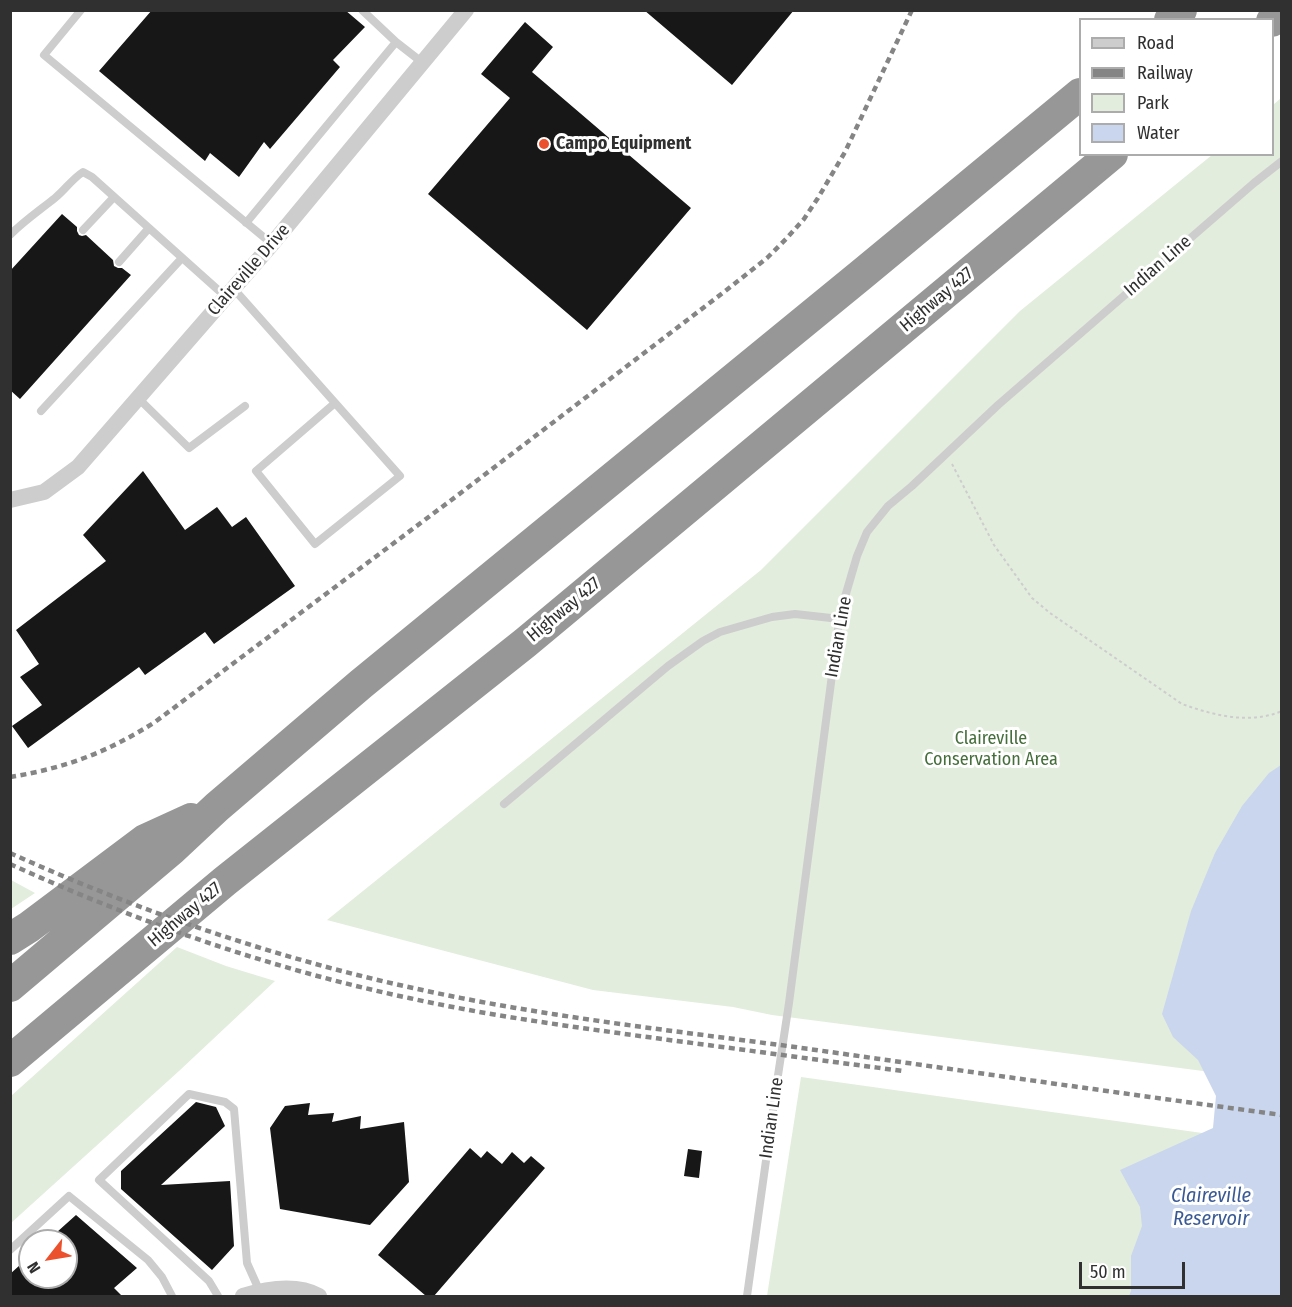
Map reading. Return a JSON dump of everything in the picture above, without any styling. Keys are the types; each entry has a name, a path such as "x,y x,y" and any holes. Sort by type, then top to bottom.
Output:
{"highway":[{"path":"20,933 217,807 361,684 1079,95"},
{"name":"Highway 427","path":"10,1061 225,881 525,642 1110,156"},
{"path":"10,986 55,949 158,845"}],"street":[{"name":"Claireville Drive","path":"10,500 44,492 78,467 272,244 466,10"},
{"path":"243,1296 287,1289 302,1290 320,1296"}],"lane":[{"path":"81,10 44,55 272,244"},
{"path":"362,10 396,42 423,63"},
{"path":"246,223 396,42"},
{"name":"Indian Line","path":"747,1296 840,619 857,556 867,532 888,506 998,405 1281,161"},
{"path":"10,235 83,172 92,177 182,258 230,293 335,403 400,476 315,544 256,471 335,403"},
{"path":"83,230 114,197"},
{"path":"119,262 149,228"},
{"path":"41,411 182,258"},
{"path":"138,398 189,448 245,406"},
{"path":"504,804 668,666 712,636 747,623 772,617 795,614 840,619"},
{"path":"218,1296 209,1281 99,1180 189,1094 225,1102 234,1109 247,1263 260,1292"},
{"path":"10,1250 69,1196 147,1260 162,1277 171,1296"}],"path":[{"path":"947,453 994,545 1032,598 1050,614 1182,704 1226,717 1260,717 1281,711"}],"green space":[{"name":"Claireville Conservation Area","path":"1281,98 1281,1090 1203,1071 593,990 327,920 761,570 1020,311 1211,156 1274,156 1274,104"},
{"path":"11,880 35,893 10,909"},
{"path":"177,947 226,966 275,981 11,1223 11,1096"},
{"path":"801,1077 1281,1144 1281,1296 767,1296"}],"water":[{"name":"Claireville Reservoir","path":"1281,765 1281,1296 1129,1296 1131,1256 1142,1226 1140,1207 1120,1170 1213,1128 1216,1096 1198,1060 1173,1037 1162,1014 1191,911 1215,853 1242,806 1269,773"}],"building":[{"path":"152,10 345,10 365,27 333,60 340,67 270,149 264,142 239,177 210,153 205,161 99,71"},
{"path":"644,10 794,10 732,85"},
{"name":"Campo Equipment","path":"525,22 553,47 532,72 691,208 587,330 428,194 510,98 481,74"},
{"path":"62,214 77,227 79,235 86,235 113,260 114,266 122,268 131,275 20,399 10,390 10,271"},
{"path":"143,471 185,530 217,507 232,527 246,517 295,586 214,644 205,632 145,675 139,667 28,748 12,726 42,705 20,677 39,664 16,630 106,561 83,535"},
{"path":"196,1102 216,1107 225,1126 161,1185 230,1181 234,1246 212,1270 121,1189 121,1171"},
{"path":"310,1103 308,1115 334,1113 332,1122 361,1116 360,1129 404,1122 409,1182 370,1225 280,1209 270,1128 285,1106"},
{"path":"470,1148 481,1158 487,1151 502,1164 512,1152 524,1163 531,1156 545,1168 434,1296 426,1296 378,1255"},
{"path":"688,1149 702,1151 699,1178 684,1176"},
{"path":"76,1215 137,1268 114,1288 122,1296 10,1296 10,1274 18,1267 18,1289 78,1289 78,1229 60,1229"}],"railway":[{"path":"10,777 68,764 120,742 155,722 458,495 767,258 804,219 845,152 912,10"},
{"path":"10,853 108,894 208,931 361,976 460,998 604,1022 1282,1115"},
{"path":"10,864 107,905 206,942 357,986 441,1005 539,1022 903,1071"}],"place":[{"name":"Campo Equipment","path":"544,144"}]}
